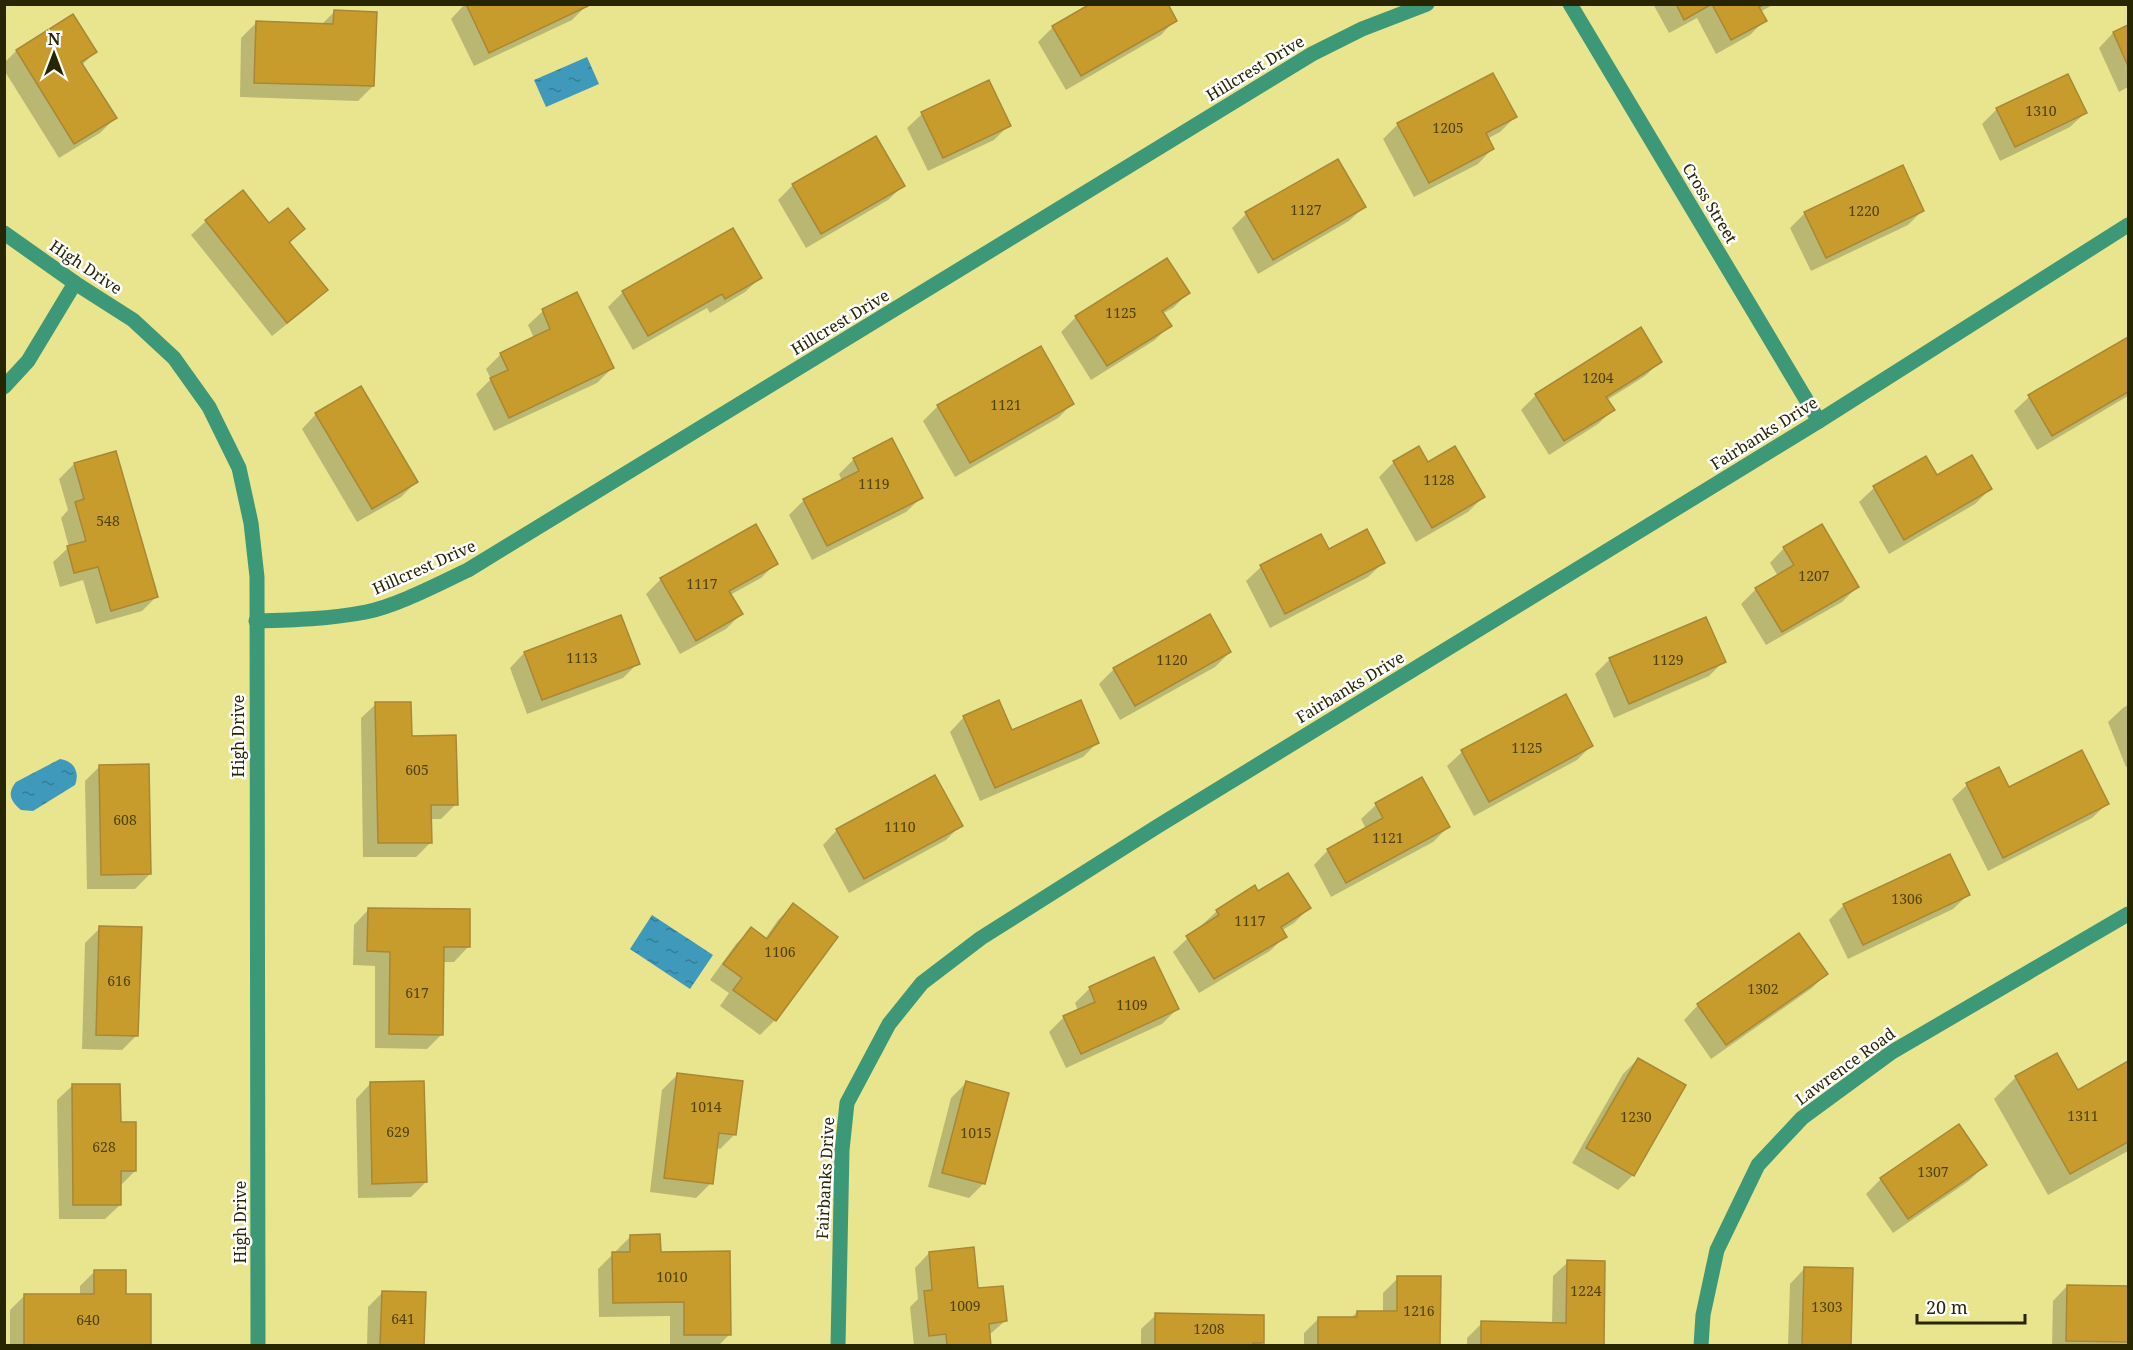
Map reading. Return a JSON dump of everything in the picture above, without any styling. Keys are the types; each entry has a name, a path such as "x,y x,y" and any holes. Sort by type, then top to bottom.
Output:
{"street":[{"name":"Hillcrest Drive","path":"256,621 301,620 367,612 413,596 468,570 1312,54 1362,28 1427,4"},
{"name":"Cross Street","path":"1570,4 1819,421"},
{"name":"Fairbanks Drive","path":"838,1346 842,1150 847,1103 889,1024 922,983 981,938 1158,826 1819,421 2128,225"},
{"name":"High Drive","path":"4,233 133,320 174,358 209,407 238,468 251,523 257,577 258,1346"},
{"path":"4,387 28,361 75,283"},
{"name":"Lawrence Road","path":"1701,1346 1703,1315 1717,1250 1758,1166 1803,1118 1892,1052 2128,914"}],"water":[{"path":"587,57 599,84 546,107 534,80"},
{"path":"60,759 69,762 75,768 77,776 75,785 33,811 21,810 11,797 11,790 16,782"},
{"path":"652,915 713,955 690,989 630,949"}],"building":[{"path":"466,4 588,4 588,6 489,53"},
{"path":"1090,4 1168,4 1177,21 1081,76 1052,26"},
{"path":"1676,4 1712,4 1684,20"},
{"path":"1712,4 1765,4 1759,7 1767,21 1731,40"},
{"path":"334,10 377,12 374,86 254,83 256,21 333,24"},
{"path":"73,14 97,52 81,62 117,118 74,144 16,50"},
{"path":"2128,25 2128,66 2113,32"},
{"path":"1493,73 1517,117 1486,133 1494,149 1429,183 1397,123"},
{"path":"2068,74 2087,113 2015,147 1996,108"},
{"path":"989,80 1011,126 943,158 921,112"},
{"path":"876,136 905,186 821,234 792,184"},
{"path":"1338,159 1366,207 1273,260 1245,212"},
{"path":"1903,165 1924,211 1826,258 1804,212"},
{"path":"243,190 269,223 288,208 305,229 289,242 328,290 287,323 205,220"},
{"path":"733,228 762,278 725,299 722,294 648,336 622,291"},
{"path":"1167,258 1190,293 1162,311 1172,326 1107,366 1075,316"},
{"path":"577,292 614,368 509,418 490,378 508,370 500,353 550,329 542,309"},
{"path":"1641,327 1662,362 1606,397 1615,410 1564,441 1535,394"},
{"path":"2128,337 2128,392 2052,436 2028,395"},
{"path":"1041,346 1074,404 970,463 937,405"},
{"path":"361,386 418,482 372,509 315,413"},
{"path":"892,438 923,498 827,546 803,499 859,471 853,458"},
{"path":"1419,446 1428,462 1455,446 1485,497 1432,528 1393,461"},
{"path":"116,451 158,597 111,611 98,567 74,573 67,546 86,541 75,502 84,499 74,463"},
{"path":"1972,455 1992,489 1904,540 1873,486 1926,456 1937,475"},
{"path":"756,524 778,564 729,591 743,614 696,641 660,578"},
{"path":"1822,524 1859,587 1782,632 1755,588 1794,565 1783,547"},
{"path":"1367,529 1385,563 1285,614 1260,565 1321,534 1329,549"},
{"path":"1210,614 1231,652 1135,706 1113,668"},
{"path":"621,615 640,664 542,700 524,652"},
{"path":"1706,617 1726,662 1629,704 1609,658"},
{"path":"1566,694 1593,746 1489,802 1461,750"},
{"path":"999,700 1012,730 1081,700 1099,743 995,788 963,716"},
{"path":"375,702 411,702 412,736 456,735 458,805 431,805 432,843 378,843"},
{"path":"2082,750 2109,804 2003,858 1966,783 1999,767 2009,787"},
{"path":"149,764 151,874 101,875 99,765"},
{"path":"935,775 963,826 864,879 836,829"},
{"path":"1422,777 1450,827 1346,883 1327,849 1383,818 1375,803"},
{"path":"1950,854 1970,895 1863,945 1843,904"},
{"path":"1288,873 1311,908 1281,927 1287,937 1214,979 1186,936 1219,915 1216,910 1255,885 1258,891"},
{"path":"793,903 838,937 776,1021 733,990 742,978 723,964 751,927 767,939"},
{"path":"368,908 470,909 470,947 444,947 443,1035 389,1034 390,952 367,951"},
{"path":"99,926 142,927 138,1036 96,1035"},
{"path":"1799,933 1828,974 1726,1045 1697,1004"},
{"path":"1154,957 1179,1009 1081,1054 1063,1016 1095,1002 1089,987"},
{"path":"2057,1053 2078,1090 2128,1061 2128,1142 2070,1174 2015,1076"},
{"path":"1638,1058 1686,1085 1634,1176 1586,1148"},
{"path":"677,1073 743,1081 736,1135 719,1133 713,1184 664,1178"},
{"path":"424,1081 427,1182 372,1184 370,1082"},
{"path":"966,1081 1009,1093 985,1184 942,1173"},
{"path":"72,1084 120,1084 121,1122 136,1122 136,1171 121,1171 121,1205 73,1205"},
{"path":"1959,1124 1987,1165 1908,1219 1880,1178"},
{"path":"660,1234 661,1252 730,1251 731,1335 684,1335 684,1302 613,1303 612,1252 630,1252 630,1235"},
{"path":"974,1247 978,1288 1003,1286 1007,1321 989,1324 991,1346 947,1346 946,1334 929,1336 924,1291 932,1290 929,1252"},
{"path":"1567,1260 1605,1261 1604,1346 1481,1346 1481,1321 1566,1323"},
{"path":"1804,1267 1853,1268 1851,1345 1802,1346"},
{"path":"94,1270 126,1270 126,1294 151,1294 151,1346 24,1346 24,1294 94,1294"},
{"path":"1397,1276 1441,1276 1440,1346 1318,1346 1318,1317 1357,1317 1357,1311 1397,1311"},
{"path":"2067,1285 2128,1286 2128,1342 2066,1341"},
{"path":"382,1291 426,1292 424,1346 380,1346"},
{"path":"1155,1313 1264,1315 1264,1343 1253,1343 1253,1346 1155,1346"}]}
